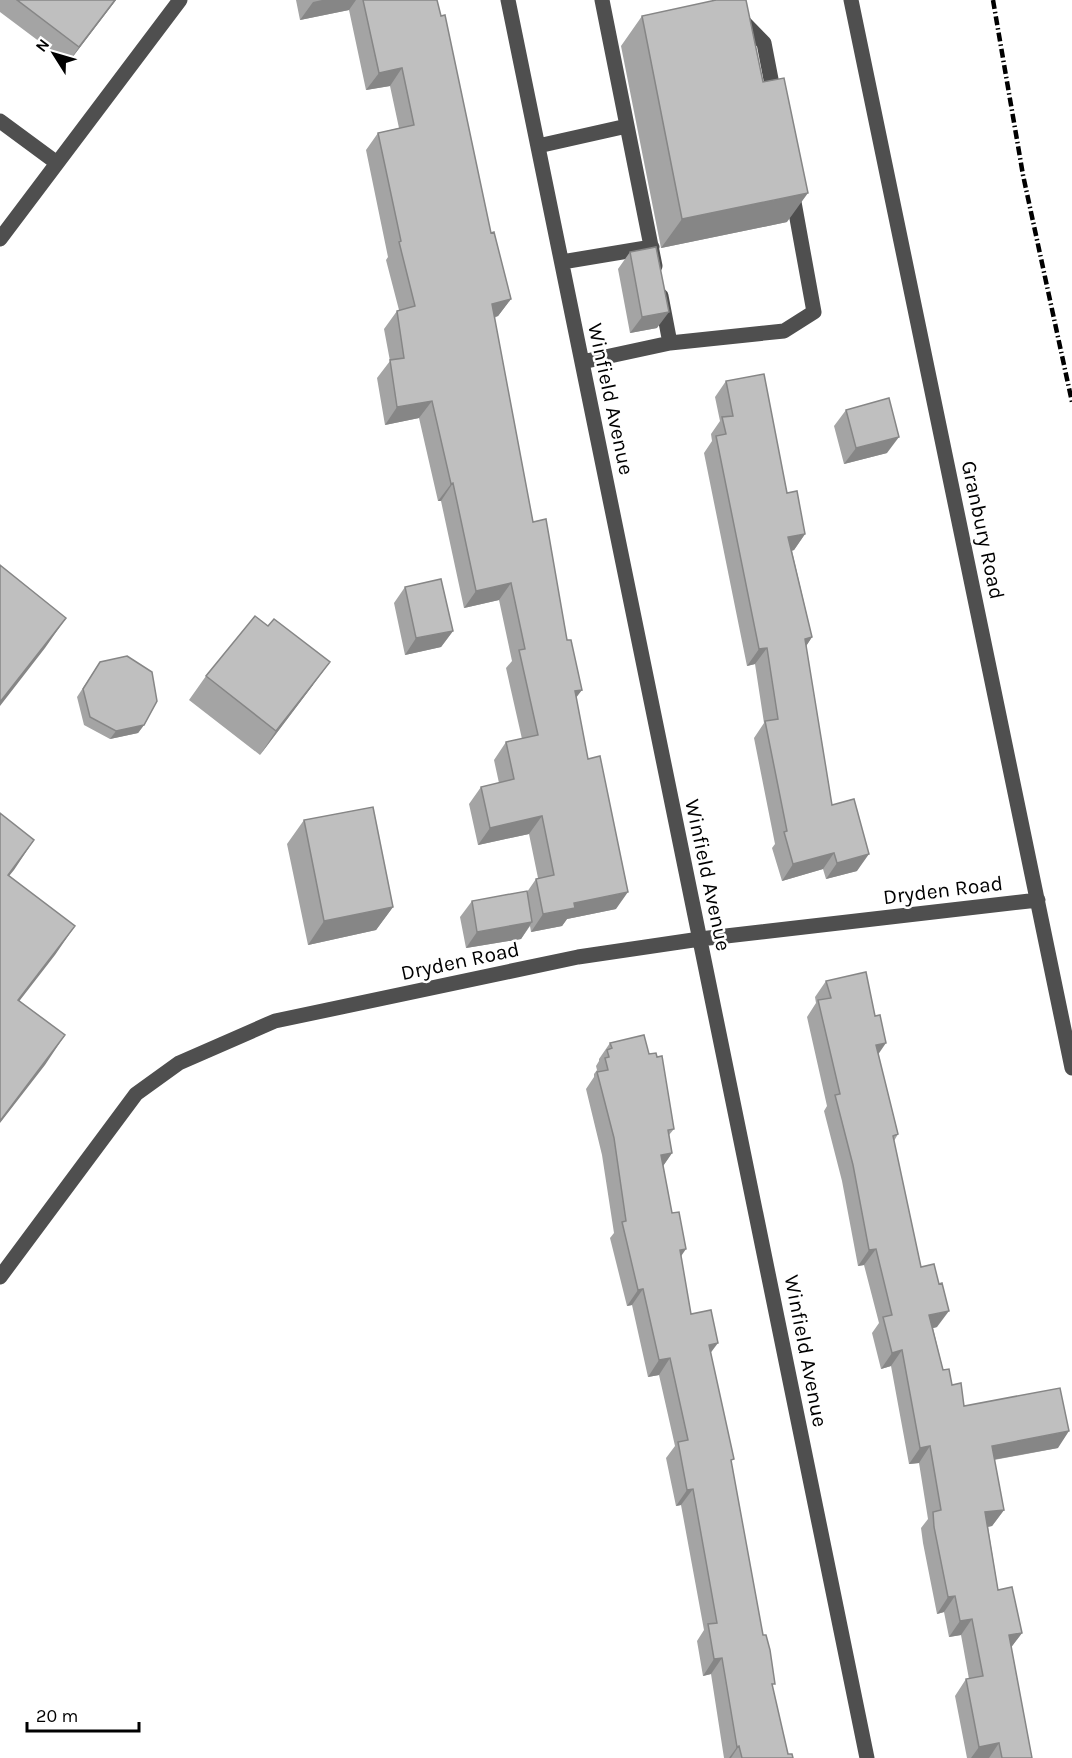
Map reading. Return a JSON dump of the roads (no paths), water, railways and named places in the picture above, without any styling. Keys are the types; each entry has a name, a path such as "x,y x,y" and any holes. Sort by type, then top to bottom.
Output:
{"street":[{"path":"0,239 180,0"},
{"name":"Winfield Avenue","path":"508,0 867,1758"},
{"path":"602,0 670,343"},
{"path":"722,0 765,43 777,113"},
{"name":"Granbury Road","path":"851,0 1072,1068"},
{"path":"0,121 57,163"},
{"path":"538,146 627,126"},
{"path":"582,363 670,343 784,331 814,312 788,172"},
{"path":"562,262 652,247"},
{"name":"Dryden Road","path":"0,1276 136,1094 179,1063 275,1021 578,957 700,939 1038,900"}],"railway":[{"path":"993,0 1023,175 1072,402"}]}
